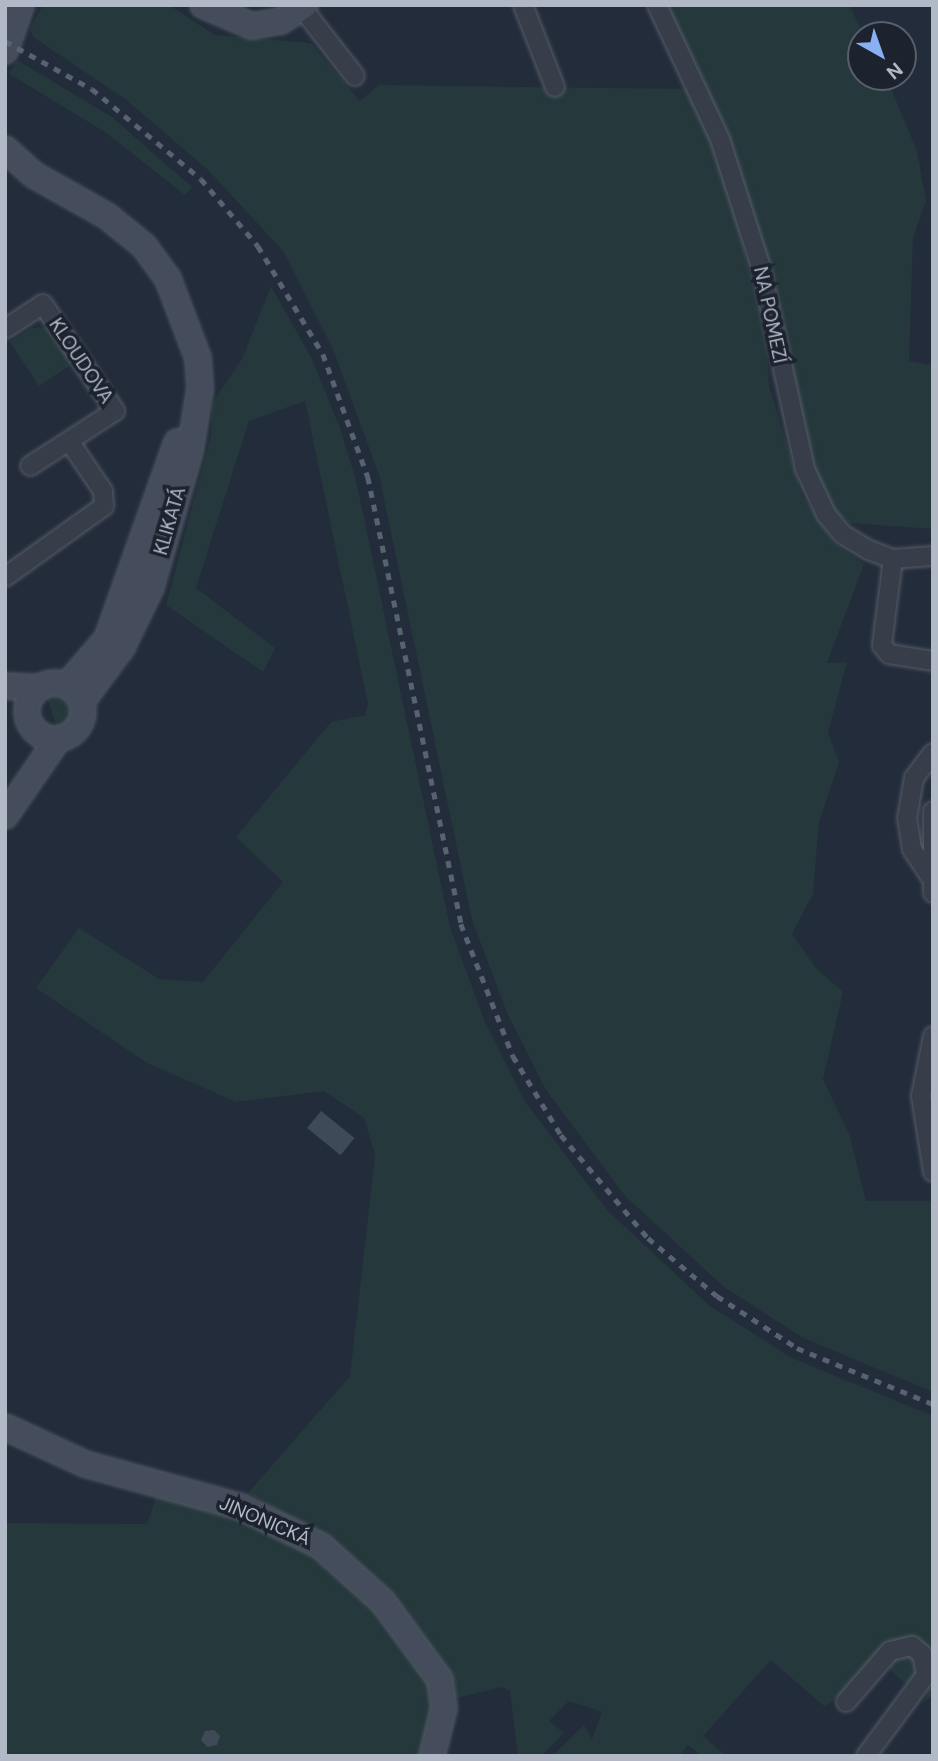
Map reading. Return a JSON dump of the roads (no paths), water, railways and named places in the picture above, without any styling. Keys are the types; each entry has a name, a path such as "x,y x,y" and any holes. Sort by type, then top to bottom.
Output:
{"street":[{"path":"5,27 20,5"},
{"path":"5,51 20,5"},
{"path":"203,5 252,26 281,21 304,7 355,76"},
{"path":"523,5 555,87"},
{"name":"NA POMEZÍ","path":"657,5 702,98 760,264 806,469 832,524 893,559"},
{"name":"KLIKATÁ","path":"5,149 34,175 136,238 163,270 186,324 191,389 178,438 107,639 74,693"},
{"name":"KLIKATÁ","path":"5,167 34,175"},
{"name":"KLOUDOVA","path":"5,329 43,303 115,411 30,466"},
{"path":"5,577 104,506 103,491 69,441"},
{"path":"933,556 893,559 882,645 889,654 933,661"},
{"path":"5,686 74,693 79,727 32,723"},
{"path":"5,816 32,723 39,688"},
{"path":"5,797 32,723"},
{"path":"932,885 912,849 907,819 914,778 933,753"},
{"path":"932,885 933,811"},
{"path":"933,1036 927,1074 933,1172"},
{"name":"JINONICKÁ","path":"5,1427 85,1464 241,1507 321,1546 383,1602 440,1680 444,1708 432,1756"},
{"path":"846,1702 890,1651 912,1646 922,1654 926,1675 866,1756"}],"railway":[{"path":"5,41 92,89 201,179 258,246 323,354 368,477 461,924 513,1056 561,1135 648,1238 717,1296 797,1348 933,1404"}]}
